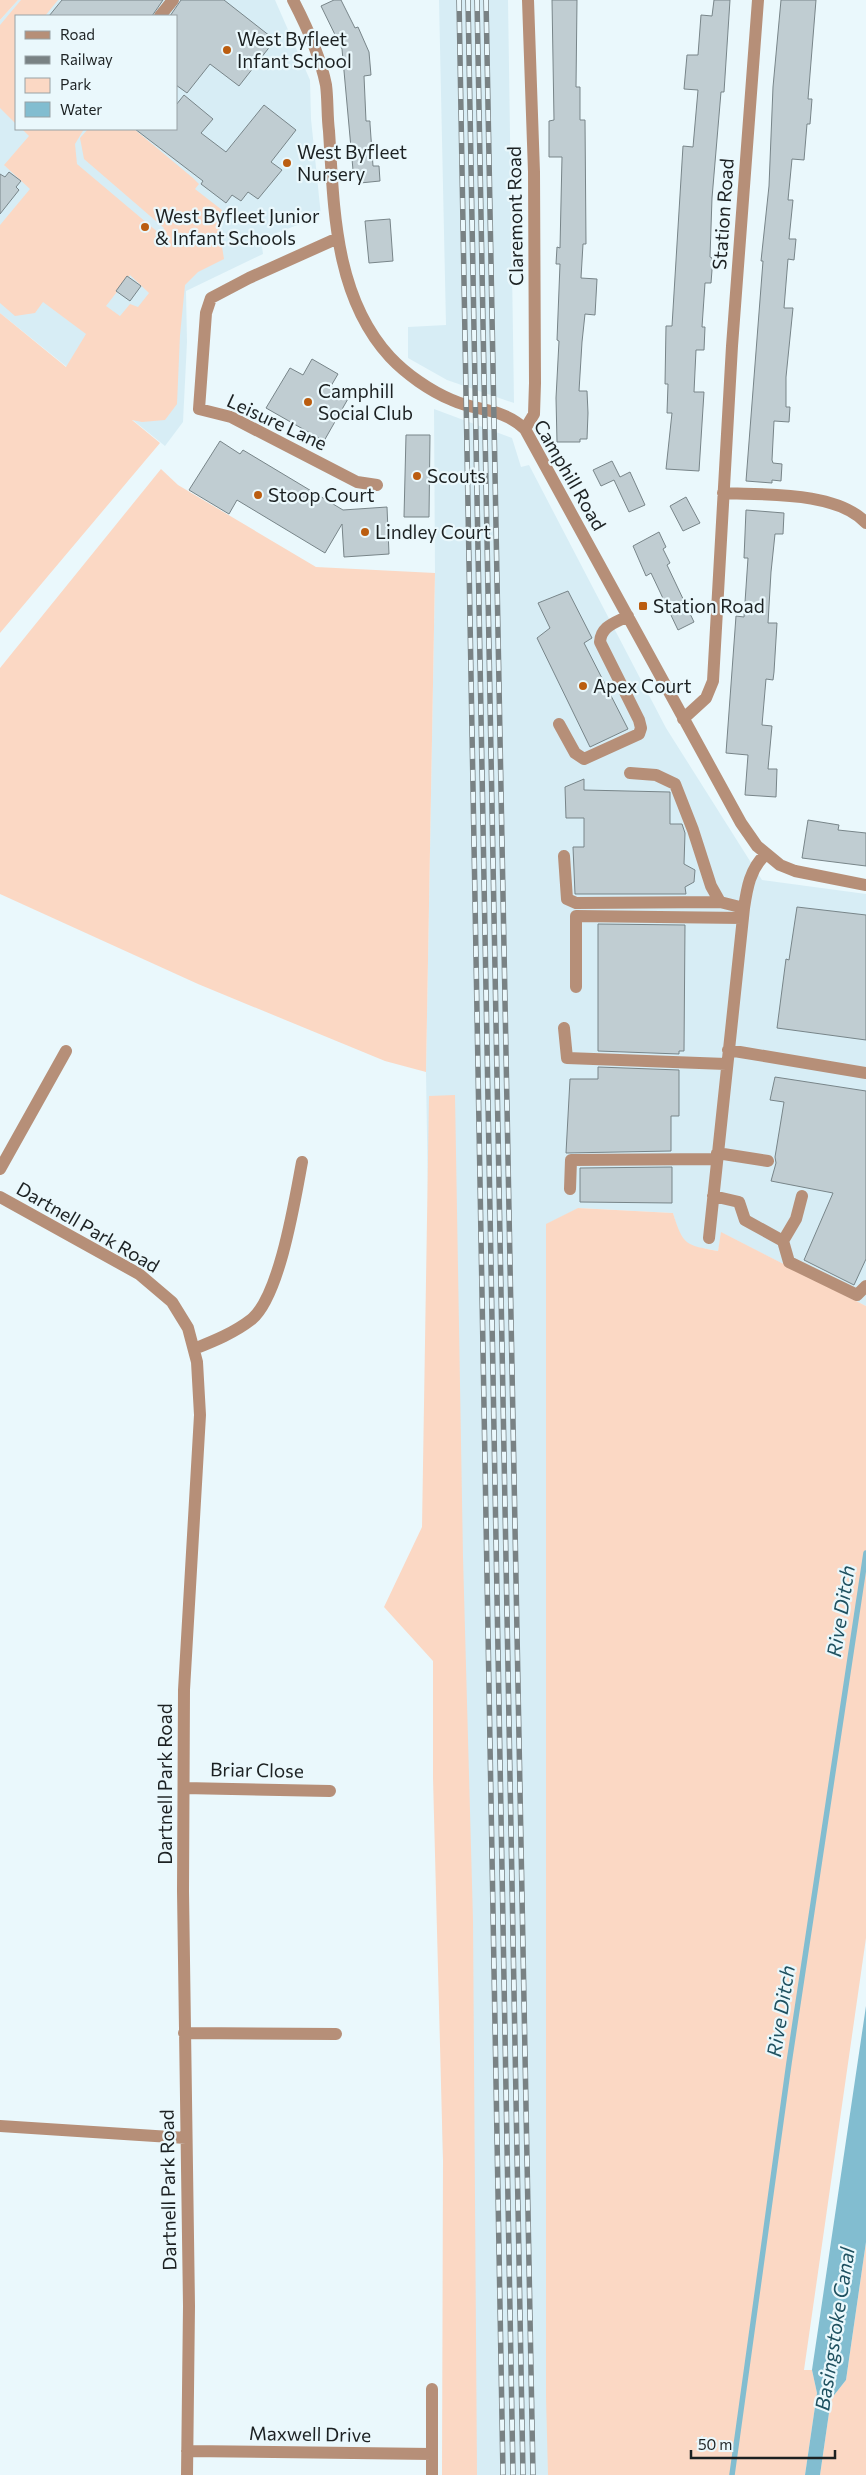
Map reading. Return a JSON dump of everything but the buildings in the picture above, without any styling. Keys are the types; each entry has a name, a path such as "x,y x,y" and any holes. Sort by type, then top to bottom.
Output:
{"street":[{"path":"161,15 173,0"},
{"name":"Camphill Road","path":"293,0 308,28 326,86 338,238 358,310 366,326 391,358 406,372 453,401 502,413 525,429 741,823 765,855 789,869 866,885"},
{"name":"Claremont Road","path":"525,429 534,414 535,383 534,172 528,0"},
{"name":"Station Road","path":"684,719 706,698 713,681 723,493 758,0"},
{"name":"Leisure Lane","path":"338,238 217,293 211,298 206,313 199,410 231,417 357,482 377,485"},
{"path":"723,493 792,497 837,504 858,514 866,523"},
{"path":"559,724 575,753 580,758 584,758 639,734 641,728 639,720 600,642 600,634 605,628 628,616"},
{"path":"630,773 656,775 675,784 693,830 711,886 720,902"},
{"path":"709,1238 743,913 750,878 758,862 765,855"},
{"path":"564,856 567,899 576,903 720,902 743,913"},
{"path":"576,987 576,916 743,913"},
{"path":"564,1028 567,1058 726,1064"},
{"path":"728,1050 866,1073"},
{"path":"0,1169 66,1051"},
{"path":"570,1189 571,1160 717,1156 768,1161"},
{"path":"194,1349 222,1338 253,1318 270,1290 291,1225 302,1162"},
{"path":"713,1196 739,1202 745,1220 783,1240 789,1262 857,1295 866,1286"},
{"path":"783,1240 796,1219 802,1196"},
{"name":"Dartnell Park Road","path":"0,1197 138,1274 172,1302 188,1328 197,1362 200,1415 184,1690 184,2034 189,2306 187,2475"},
{"name":"Briar Close","path":"184,1788 330,1790"},
{"path":"184,2034 336,2034"},
{"path":"0,2126 186,2138"},
{"path":"432,2389 432,2475"},
{"name":"Maxwell Drive","path":"187,2451 432,2454"}],"shaded area":[{"name":"West Byfleet Junior & Infant Schools","path":"18,0 275,0 310,80 311,119 321,216 261,239 263,254 186,291 187,342 183,422 165,446 0,313 0,20"},
{"path":"439,0 508,0 514,403 447,380 408,358 408,327 446,325"},
{"path":"434,409 512,438 521,467 529,465 666,728 762,880 866,894 866,1306 722,1233 718,1251 690,1246 679,1234 673,1213 578,1208 575,2475 444,2475 443,2160 426,1072 435,573"}],"green space":[{"path":"0,0 18,0 0,20"},
{"path":"21,0 58,0 46,15 15,15 15,123 0,108 0,25"},
{"path":"23,130 83,130 75,144 77,164 160,234 164,228 84,159 80,138 87,130 135,130 193,178 199,184 195,189 222,210 218,221 224,259 198,272 185,285 180,335 177,404 165,420 142,422 132,420 160,443 0,633 0,313 66,367 86,334 43,302 35,313 15,316 0,303 0,225 30,189 4,165 29,136","holes":["130,275 149,293 138,307 130,304 120,316 106,306"]},
{"path":"161,469 178,485 316,567 435,573 426,1072 385,1061 198,984 0,894 0,668"},
{"path":"455,1095 463,1557 473,1920 477,2475 442,2475 443,2160 433,1778 433,1661 384,1607 422,1527 429,1096"},
{"path":"578,1208 673,1213 683,1238 692,1245 718,1251 721,1232 866,1306 866,1938 804,2370 812,2370 817,2393 805,2475 548,2475 546,2397 546,1224"},
{"path":"866,2242 866,2475 820,2475 831,2399 846,2380"}],"water":[{"name":"Basingstoke Canal","path":"866,2006 866,2242 846,2380 831,2399 820,2475 805,2475 817,2393 812,2370"}],"waterway":[{"name":"Rive Ditch","path":"732,2475 789,2063 866,1553"}],"railway":[{"path":"459,0 503,2475"},
{"path":"468,0 513,2475"},
{"path":"477,0 523,2475"},
{"path":"486,0 533,2475"}],"place":[{"name":"West Byfleet Infant School","path":"227,50"},
{"name":"West Byfleet Nursery","path":"287,163"},
{"name":"West Byfleet Junior & Infant Schools","path":"145,227"},
{"name":"Camphill Social Club","path":"308,402"},
{"name":"Scouts","path":"417,476"},
{"name":"Stoop Court","path":"258,495"},
{"name":"Lindley Court","path":"365,532"},
{"name":"Station Road","path":"643,606"},
{"name":"Apex Court","path":"583,686"}]}
